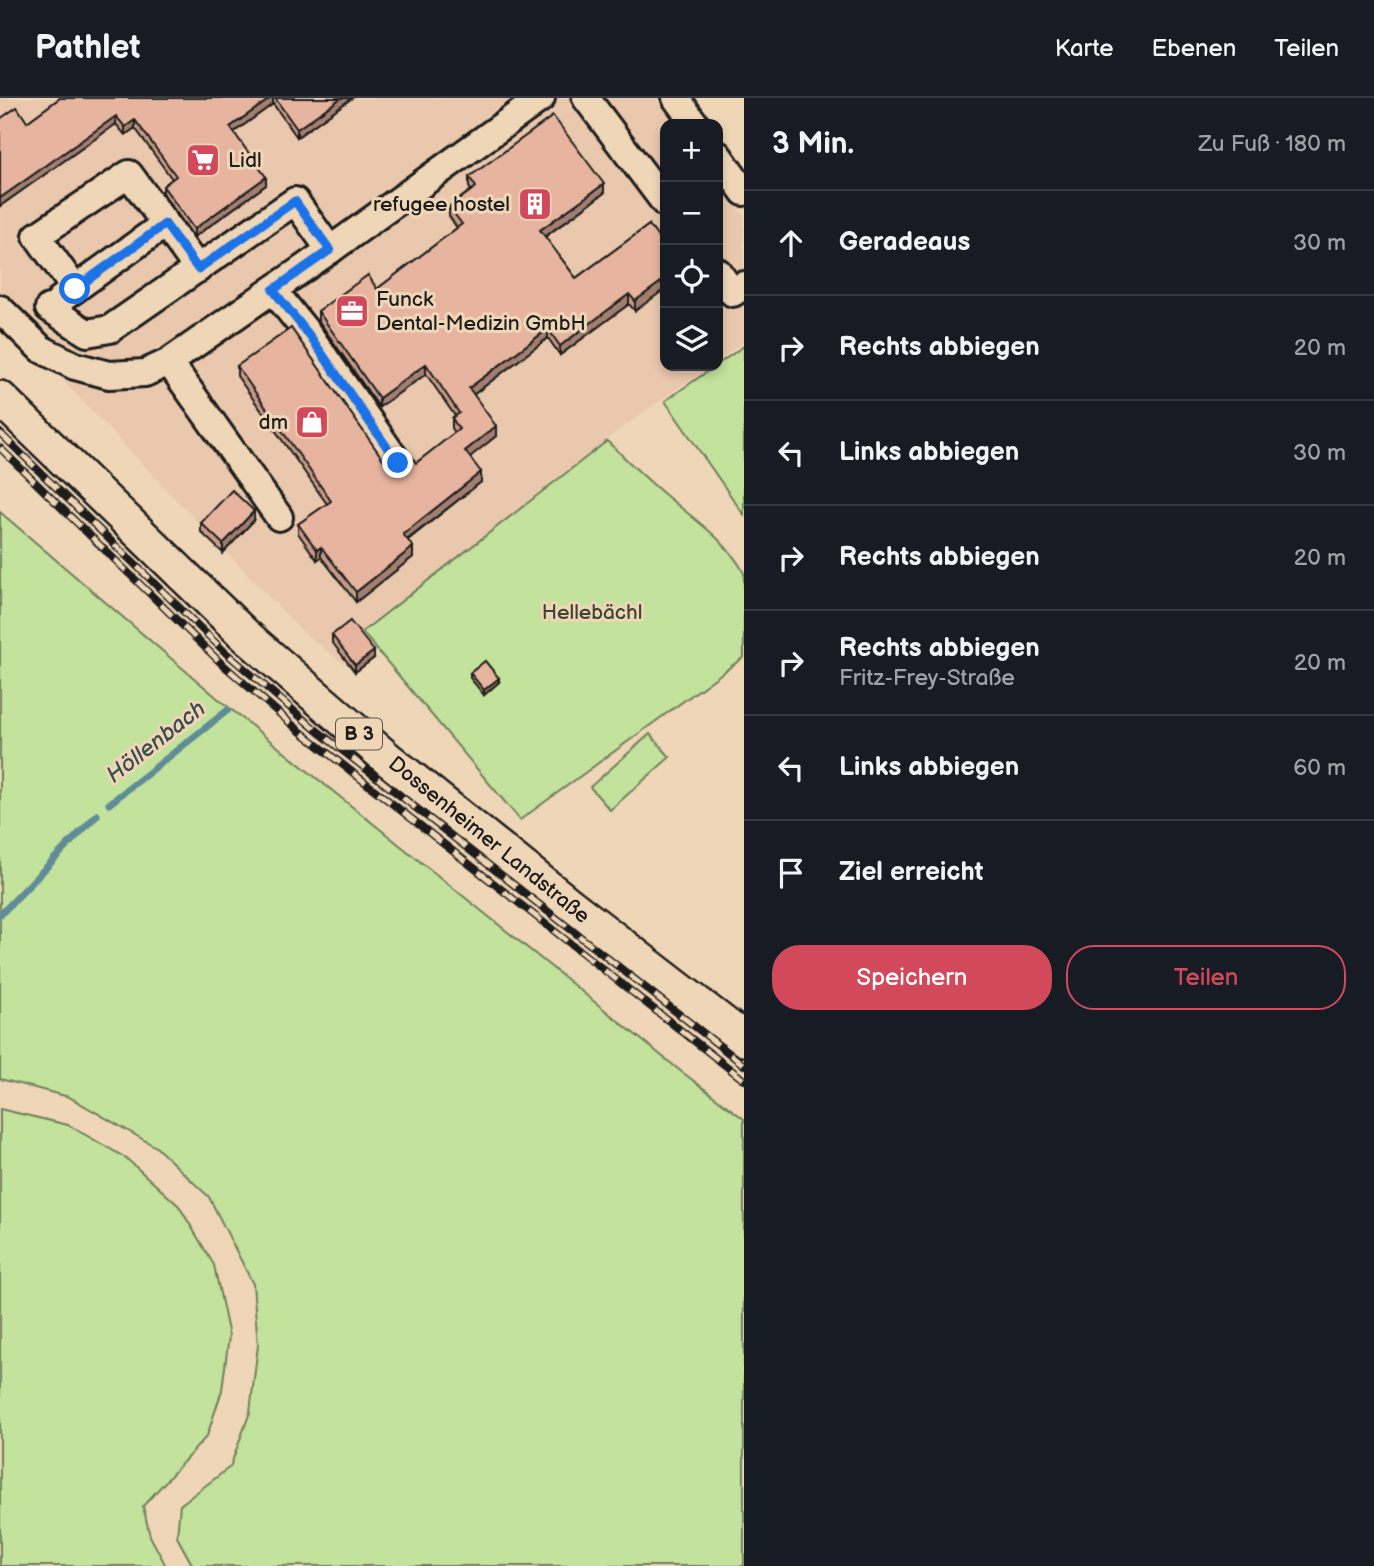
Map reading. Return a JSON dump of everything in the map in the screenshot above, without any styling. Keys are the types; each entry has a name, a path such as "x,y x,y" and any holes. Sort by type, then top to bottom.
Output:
{"main road":[{"name":"Dossenheimer Landstraße","path":"0,398 245,635 389,760 570,905 744,1039"}],"street":[{"path":"0,309 41,349 75,366 109,376 145,373 169,362 273,290 540,98"},
{"path":"586,98 660,196"},
{"path":"676,98 691,119"},
{"path":"723,162 744,192"},
{"path":"75,289 37,236 130,174 198,269"},
{"path":"48,308 87,333 110,329 295,201 330,250"},
{"path":"20,329 165,224"},
{"path":"723,279 733,293 744,285"},
{"path":"273,290 309,335 398,463"},
{"path":"169,362 279,517"}],"shaded area":[{"path":"0,98 656,98 672,119 660,119 660,371 703,371 624,426 359,632 368,645 344,664 302,631 0,315"},
{"path":"723,187 744,216 744,342 723,357"}],"green space":[{"path":"744,346 744,515 665,401 708,371 723,371 723,361"},
{"name":"Hellebächl","path":"607,441 656,487 708,530 737,561 744,573 744,657 520,820 362,632"},
{"path":"0,512 222,702 678,1069 744,1119 744,1566 193,1566 177,1537 180,1505 230,1467 250,1412 258,1345 253,1284 209,1197 156,1147 69,1097 0,1079"},
{"path":"650,734 670,757 610,810 590,787"},
{"path":"0,1109 68,1125 126,1158 179,1206 214,1265 229,1336 222,1390 207,1436 143,1506 150,1536 166,1566 0,1566"}],"building":[{"name":"Lidl","path":"60,98 271,98 230,127 266,177 194,229 163,186 176,176 135,120 125,127 116,116 0,198 0,119 17,107 27,122"},
{"path":"275,98 341,98 297,129"},
{"path":"553,116 604,184 540,230 576,278 649,225 660,240 660,283 635,301 629,294 560,346 548,329 469,388 496,426 465,451 481,472 403,534 413,547 356,592 321,547 317,550 298,524 331,501 237,366 291,328 385,462 396,470 408,466 413,458 416,463 459,429 452,418 459,413 426,364 379,398 318,311 368,275 377,289 462,224 449,207 476,187 469,177"},
{"path":"232,490 254,511 223,544 201,523"},
{"path":"350,621 374,651 355,665 332,635"},
{"path":"485,661 499,678 484,690 470,673"}],"waterway":[{"name":"Höllenbach","path":"109,804 228,710"},
{"name":"Höllenbach","path":"0,915 97,815"}],"railway":[{"path":"0,433 225,652 315,729 744,1065"},
{"path":"0,448 221,663 296,728 744,1080"}],"place":[{"name":"Lidl","path":"203,160"},
{"name":"refugee hostel","path":"535,204"},
{"name":"Funck Dental-Medizin GmbH","path":"352,311"},
{"name":"dm","path":"312,422"}],"route":[{"path":"75,289 165,224 198,269 295,201 330,250 273,290 309,335 398,463"}]}
